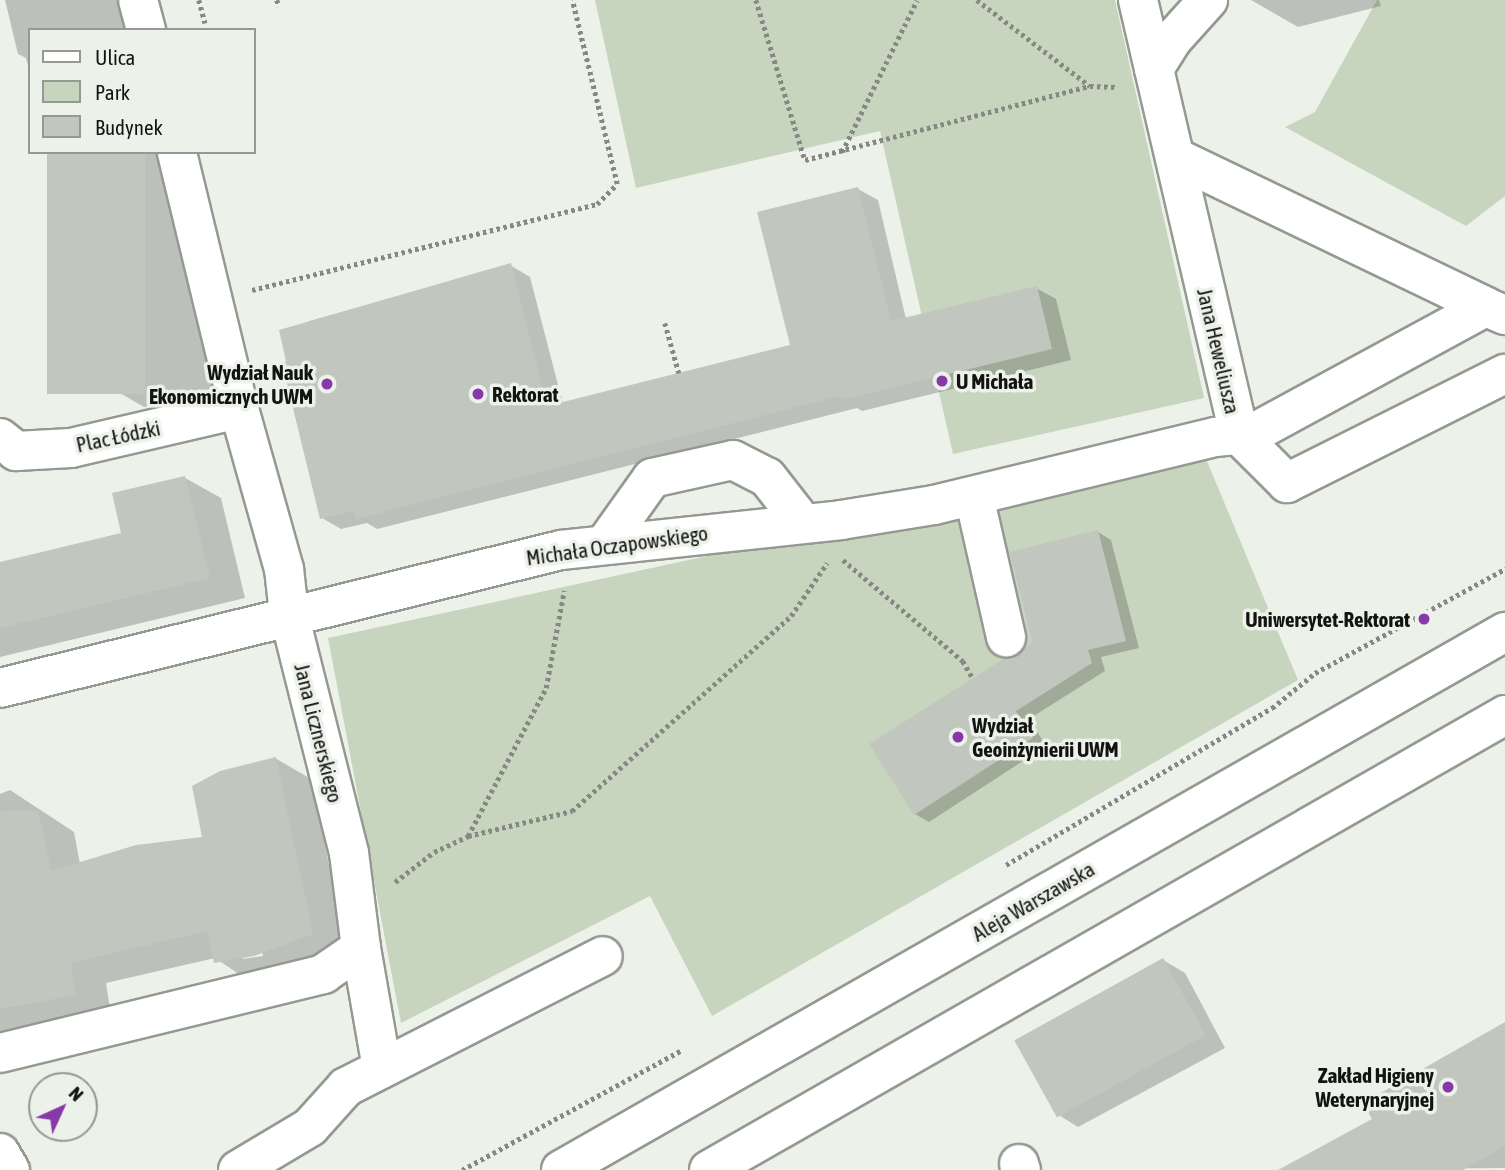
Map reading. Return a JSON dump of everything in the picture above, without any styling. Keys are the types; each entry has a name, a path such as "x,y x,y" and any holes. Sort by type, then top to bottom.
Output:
{"street":[{"path":"138,0 145,28"},
{"name":"Jana Heweliusza","path":"1138,0 1139,78 1177,158 1239,435 1259,430 1496,311"},
{"path":"1139,78 1208,0"},
{"name":"Jana Licznerskiego","path":"178,154 215,299 239,409 284,569 289,614 349,853 361,948 382,1068"},
{"name":"Jana Heweliusza","path":"1177,158 1496,311"},
{"path":"1239,435 1287,483 1505,374"},
{"name":"Plac Łódzki","path":"0,439 16,451 71,448 239,409"},
{"name":"Michała Oczapowskiego","path":"0,688 289,614 561,550 803,523 974,496 1239,435"},
{"path":"605,544 615,524 652,478 733,460 767,477 803,523"},
{"path":"974,496 1006,638"},
{"name":"Aleja Warszawska","path":"561,1170 1505,632"},
{"path":"709,1170 1505,716"},
{"path":"0,1053 323,974 361,948"},
{"path":"238,1170 310,1128 346,1087 603,956"},
{"path":"0,1153 10,1170"}],"path":[{"path":"199,0 205,23"},
{"path":"277,0 279,7"},
{"path":"215,299 597,204 617,184 572,0"},
{"path":"755,0 805,160 842,153 1090,86 1139,78"},
{"path":"842,153 917,0"},
{"path":"977,0 1090,86"},
{"path":"665,323 679,373"},
{"path":"358,909 434,852 468,836 572,811 791,616 835,553 963,661 973,678"},
{"path":"1000,869 1272,708 1315,673 1505,569"},
{"path":"468,836 546,688 566,576"},
{"path":"462,1170 689,1046"}],"green space":[{"path":"595,0 1115,0 1204,398 953,454 880,131 636,188"},
{"path":"1377,0 1505,0 1505,196 1466,226 1285,127 1315,112"},
{"path":"1202,449 1298,680 712,1016 650,896 401,1023 328,638"}],"building":[{"path":"47,154 145,154 145,394 47,394"},
{"path":"858,187 891,321 1037,286 1052,349 841,400 840,396 356,519 354,511 320,519 282,363 286,361 279,330 511,263 547,406 790,345 757,212"},
{"path":"185,476 210,578 0,628 0,562 121,533 112,493"},
{"path":"1098,530 1126,641 1088,650 1092,663 1016,711 1033,738 914,815 869,744 1005,658 1020,653 1032,642 1010,552"},
{"path":"276,757 313,934 254,956 214,963 207,931 71,963 76,995 0,1009 0,811 38,810 51,871 136,845 202,837 192,786 220,771"},
{"path":"1163,958 1206,1035 1057,1117 1014,1040"},
{"path":"1505,1022 1505,1146 1463,1170 1278,1170 1372,1119 1363,1103"}],"place":[{"name":"U Michała","path":"942,381"},
{"name":"Wydział Nauk Ekonomicznych UWM","path":"327,384"},
{"name":"Rektorat","path":"478,394"},
{"name":"Uniwersytet-Rektorat","path":"1424,619"},
{"name":"Wydział Geoinżynierii UWM","path":"958,737"},
{"name":"Zakład Higieny Weterynaryjnej","path":"1448,1087"}]}
